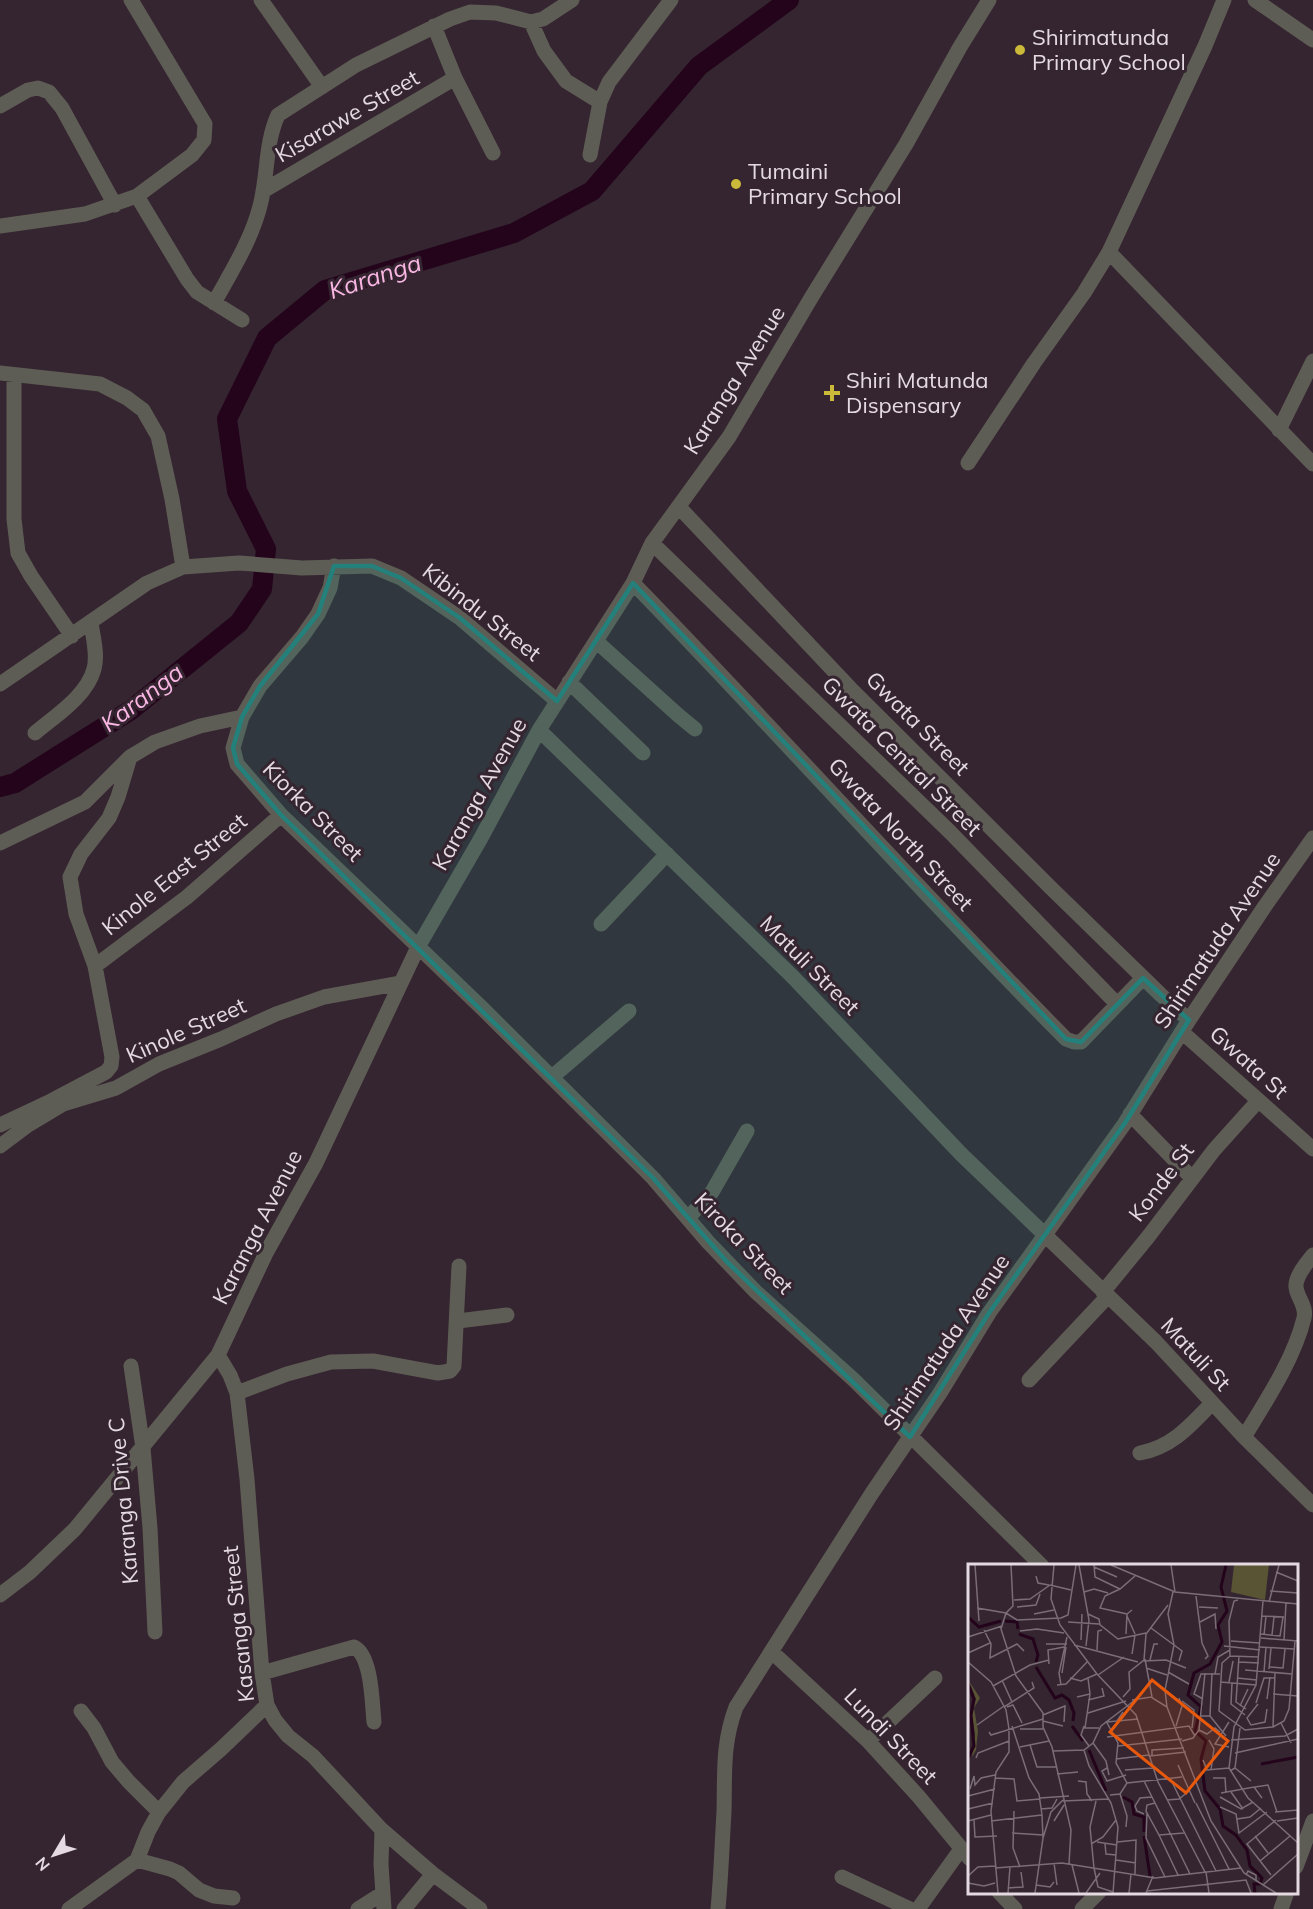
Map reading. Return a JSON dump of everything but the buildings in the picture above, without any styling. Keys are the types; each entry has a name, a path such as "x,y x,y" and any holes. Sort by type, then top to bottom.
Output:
{"street":[{"path":"0,226 85,214 137,196 192,155 204,140 205,124 130,0"},
{"path":"261,0 322,87"},
{"path":"214,303 247,245 260,206 272,127 278,115 356,65 434,26 470,12 496,13 531,22 543,20 572,0"},
{"path":"590,155 600,102 609,82 671,0"},
{"name":"Karanga Avenue","path":"0,1595 30,1572 75,1529 218,1355 266,1253 316,1163 418,947 481,838 539,730 633,583 652,543 729,437 989,0"},
{"path":"968,463 1034,363 1084,293 1109,252 1205,46 1224,0"},
{"path":"1255,0 1313,40"},
{"path":"531,22 544,51 566,81 600,102"},
{"path":"434,26 455,78 493,153"},
{"name":"Kisarawe Street","path":"263,191 455,78"},
{"path":"0,106 28,90 38,88 49,92 62,108 115,205"},
{"path":"137,196 197,292 242,320"},
{"path":"1109,252 1313,464"},
{"path":"1279,430 1313,361"},
{"path":"0,684 72,636 91,623 147,583 183,567 172,499 158,436 144,410 100,384 7,375 14,519 18,553 72,636"},
{"name":"Gwata Street","path":"679,507 850,688 1143,978"},
{"name":"Gwata Central Street","path":"652,543 950,832 1117,1004"},
{"name":"Kibindu Street","path":"183,567 239,563 302,568 372,566 401,578 460,618 557,701"},
{"name":"Kiorka Street","path":"334,566 330,588 318,614 302,637 260,686 242,717 233,748 237,764 281,815 418,947"},
{"name":"Gwata North Street","path":"633,583 969,941 1066,1039 1081,1042 1143,978"},
{"path":"35,733 80,693 89,681 95,668 91,623"},
{"path":"596,641 695,729"},
{"path":"569,682 643,753"},
{"path":"0,843 85,802 130,757 155,742 200,726 242,717"},
{"name":"Matuli Street","path":"539,730 793,977 961,1154 1045,1236"},
{"path":"0,1125 106,1072 111,1066 112,1057 95,966 76,914 70,877 81,854 109,818 130,757"},
{"name":"Kinole East Street","path":"95,966 187,897 281,815"},
{"name":"Shirimatuda Avenue","path":"718,1909 725,1757 728,1728 736,1707 989,1313 1130,1114 1264,906 1313,838"},
{"path":"601,924 667,854"},
{"name":"Kiroka Street","path":"418,947 653,1178 756,1292 854,1380 1040,1564"},
{"name":"Gwata St","path":"1143,978 1258,1101 1313,1149"},
{"name":"Kinole Street","path":"0,1146 28,1125 63,1104 116,1088 159,1064 276,1014 324,997 401,983"},
{"path":"552,1077 628,1011"},
{"name":"Konde St","path":"1029,1380 1106,1294 1214,1150 1258,1101"},
{"path":"1130,1114 1192,1178"},
{"path":"688,1218 712,1192 747,1131"},
{"name":"Matuli St","path":"1045,1236 1156,1342 1244,1437 1313,1505"},
{"path":"1244,1437 1270,1395 1299,1336 1305,1315 1304,1305 1296,1289 1297,1283 1304,1266 1313,1255"},
{"path":"237,1393 287,1374 331,1362 373,1361 438,1374 450,1371 454,1366 458,1321 459,1266"},
{"path":"458,1321 507,1315"},
{"name":"Kasanga Street","path":"218,1355 237,1393 248,1489 262,1673 267,1705 288,1736 313,1756 382,1830 480,1909"},
{"name":"Karanga Drive C","path":"131,1365 143,1448 155,1632"},
{"path":"1140,1453 1168,1444 1185,1432 1212,1403"},
{"path":"262,1673 354,1647 363,1656 367,1668 374,1722"},
{"name":"Lundi Street","path":"772,1652 868,1741 919,1797 965,1854"},
{"path":"868,1741 935,1678"},
{"path":"69,1909 137,1860 159,1812 183,1782 267,1705"},
{"path":"81,1710 94,1728 112,1762 159,1812"},
{"path":"382,1830 384,1909"},
{"path":"1298,1859 1305,1831"},
{"path":"918,1909 965,1854"},
{"path":"137,1860 170,1869 199,1890 214,1896 233,1898"},
{"path":"404,1909 434,1874"},
{"path":"842,1877 890,1905 910,1909"},
{"path":"358,1909 382,1893"},
{"path":"1082,1909 1098,1894"},
{"path":"1281,1909 1287,1894"},
{"path":"1000,1900 1015,1909"}],"highlighted area":[{"path":"334,566 372,566 401,578 460,618 557,701 633,583 1066,1039 1081,1042 1143,978 1189,1020 1125,1123 989,1313 910,1437 727,1262 653,1178 281,815 237,764 233,748 242,717 260,686 318,614"}],"waterway":[{"name":"Karanga","path":"0,787 15,783 131,710 239,623 262,589 266,549 237,491 227,419 267,338 325,290 514,233 592,191 699,66 789,0"}],"place":[{"name":"Shirimatunda Primary School","path":"1020,50"},
{"name":"Tumaini Primary School","path":"736,184"},
{"name":"Shiri Matunda Dispensary","path":"832,393"}]}
